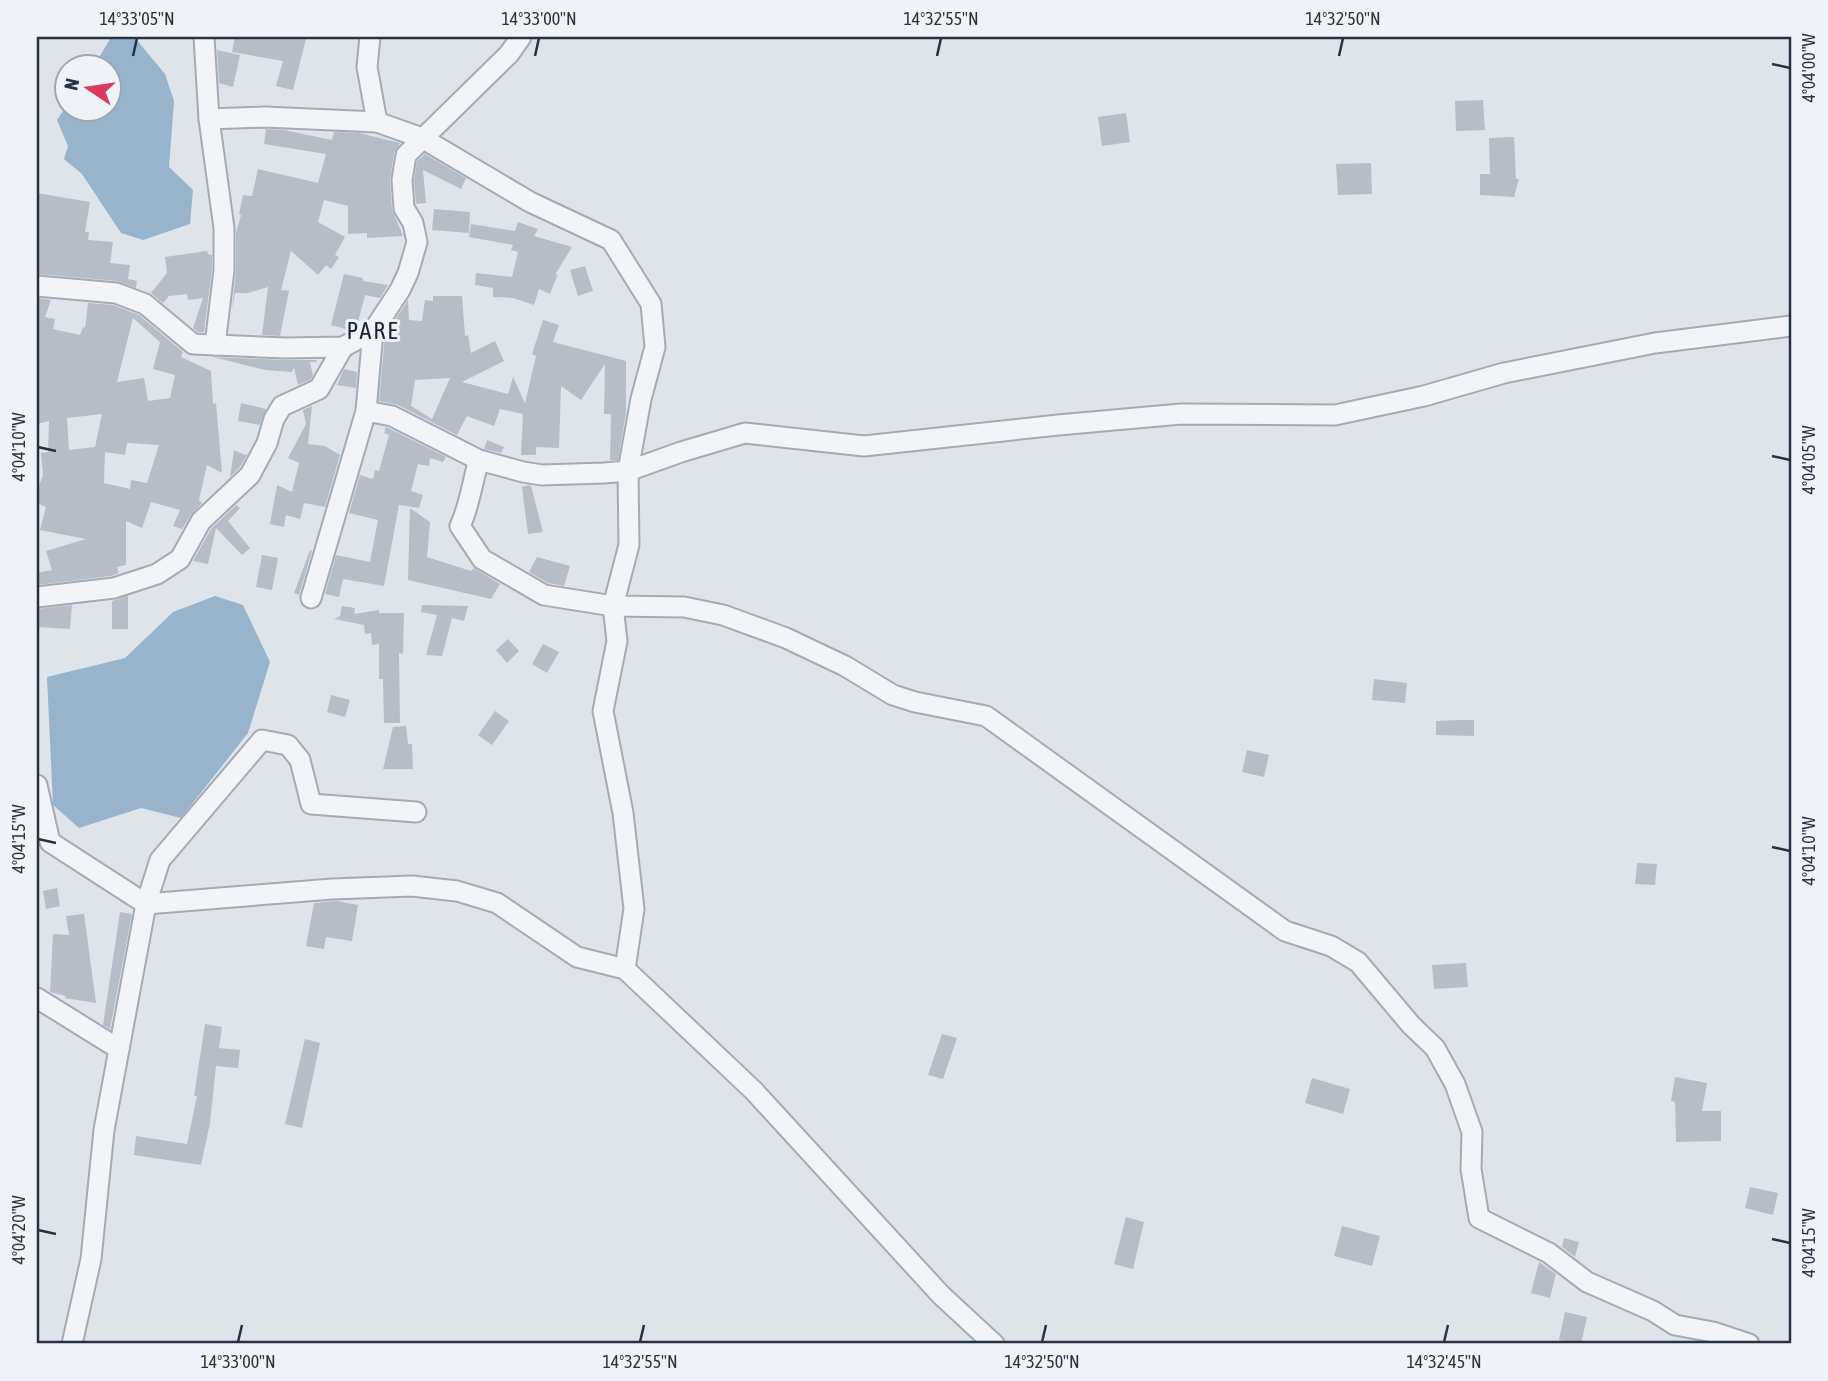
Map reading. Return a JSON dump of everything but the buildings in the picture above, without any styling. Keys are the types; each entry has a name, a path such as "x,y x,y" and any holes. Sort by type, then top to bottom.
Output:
{"street":[{"path":"204,37 209,119 224,228 224,270 215,345"},
{"path":"370,37 367,67 377,122"},
{"path":"311,598 366,411 373,331 400,290 417,242 413,223 404,208 402,180 406,155 509,54 521,37"},
{"path":"209,119 265,117 377,122 422,138 530,202 611,240 651,304 655,347 641,399 628,471 629,545 613,606 617,641 603,711 623,813 634,909 625,969"},
{"path":"37,286 116,293 145,304 193,344 285,348 343,347 373,331"},
{"path":"366,411 410,424 479,460 523,472 542,475 628,471 745,433 864,446 1181,414 1335,415 1424,396 1504,373 1630,348 1791,326"},
{"path":"37,597 114,588 156,574 180,559 201,521 250,475 282,406 319,389 343,347"},
{"path":"479,460 468,508 460,526 482,559 544,595 613,606 684,607 723,615 786,638 845,666 893,695 986,716 1285,931 1331,946 1358,962 1411,1025 1435,1048 1455,1084 1472,1132 1471,1169 1479,1218 1549,1253 1587,1282 1653,1311 1675,1325 1713,1332 1749,1344"},
{"path":"72,1344 90,1259 104,1130 146,904 160,860 262,740 288,745 300,760 311,804 416,812"},
{"path":"37,785 50,842 146,904 385,887 412,886 457,891 497,903 577,957 625,969 754,1091 941,1295 994,1344"},
{"path":"37,998 119,1049"}],"water":[{"path":"110,39 136,39 165,74 174,101 169,167 193,190 190,224 143,240 121,233 82,174 64,159 68,146 58,122 122,122 122,52 102,52"},
{"path":"215,596 243,605 270,662 248,733 181,818 141,808 79,828 53,805 47,677 125,658 173,612"}],"district":[{"name":"PARE","path":"373,331"}]}
